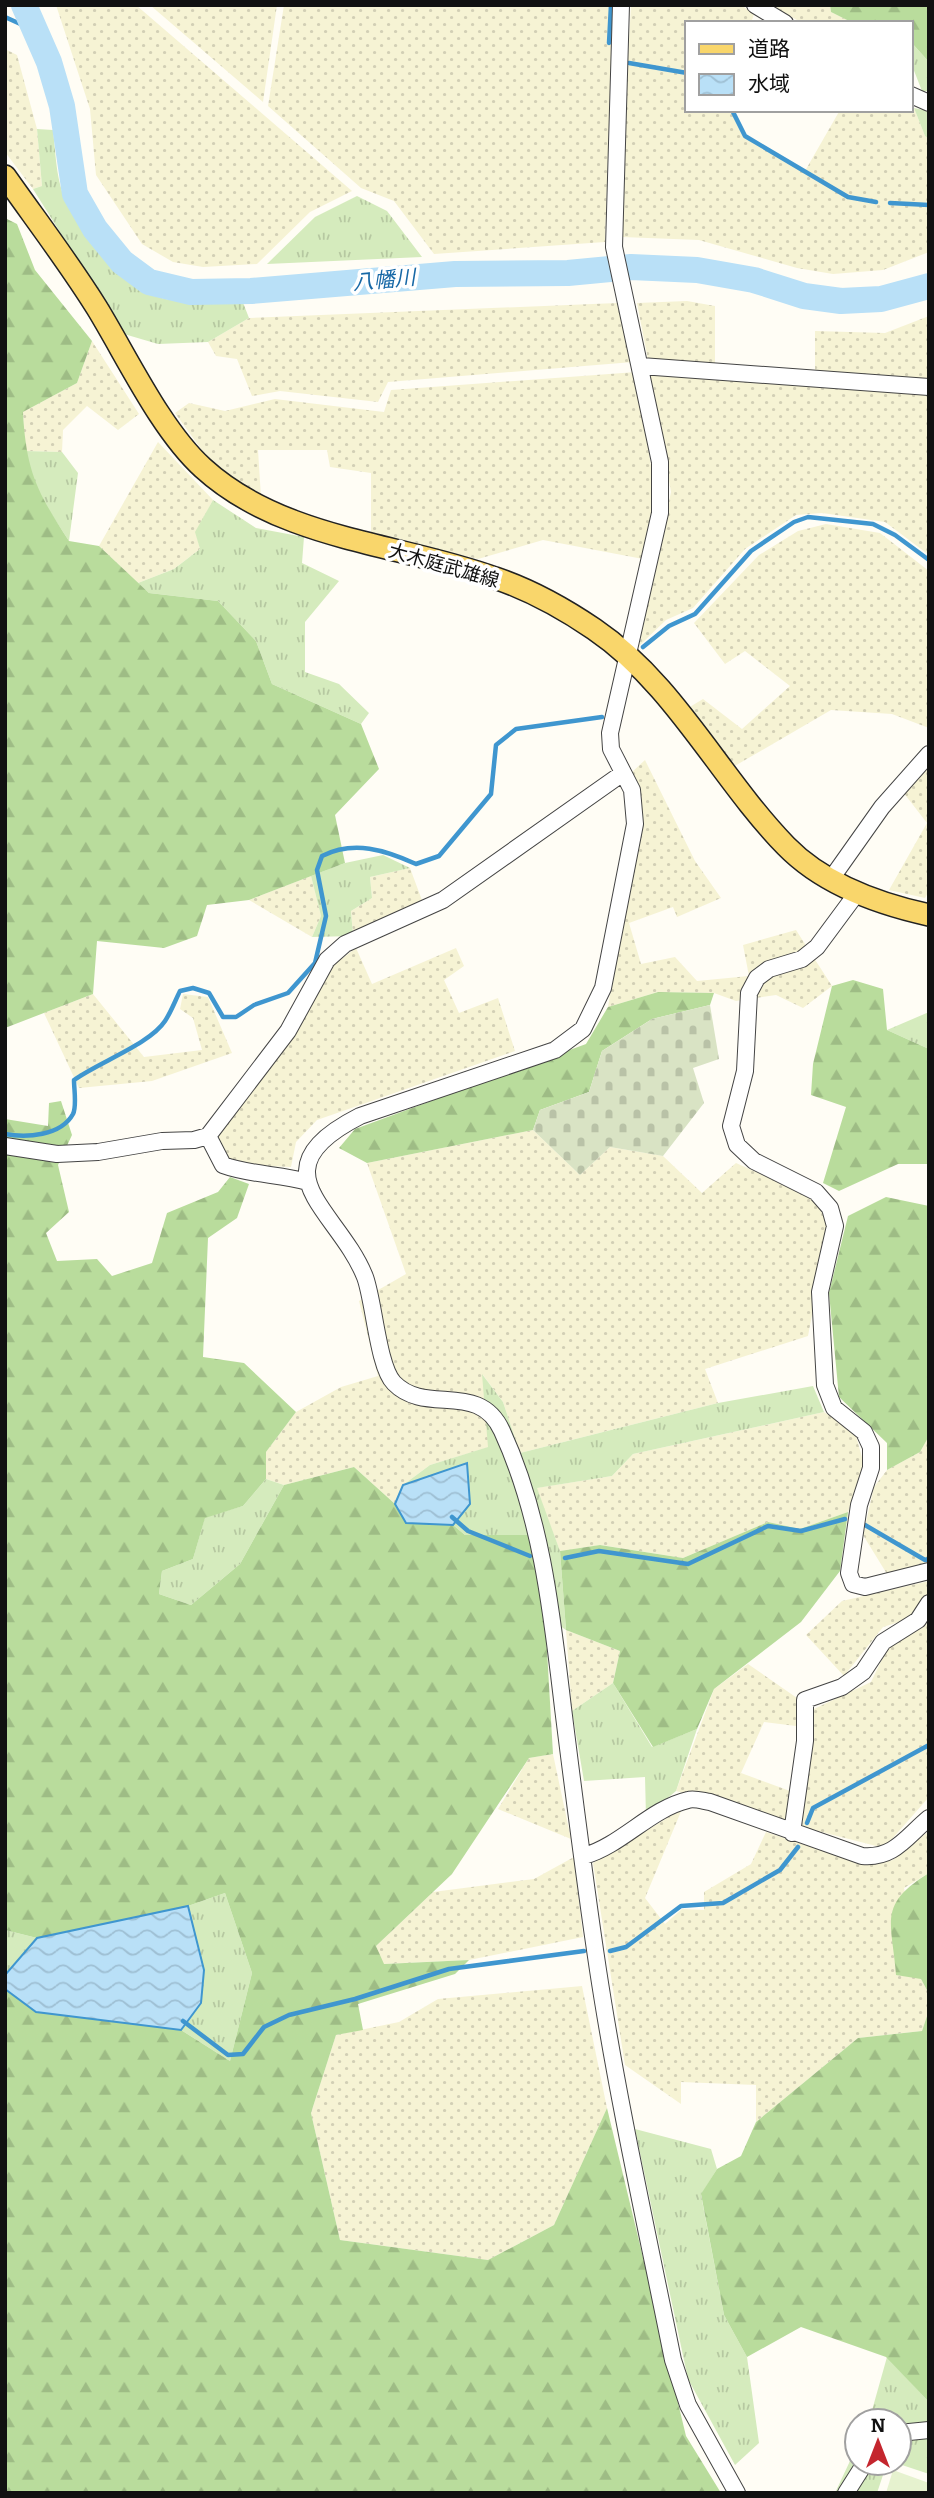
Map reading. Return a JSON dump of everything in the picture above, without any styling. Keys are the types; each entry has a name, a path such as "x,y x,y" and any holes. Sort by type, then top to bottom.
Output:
{"main road":[{"name":"大木庭武雄線","path":"5,176 94,304 171,431 201,466 227,487 254,503 303,524 493,577 542,597 596,630 627,656 680,713 787,847 831,879 857,893 929,915"}],"street":[{"path":"621,5 614,247 641,366 660,463 661,486 660,513 610,733 611,749 632,790 635,824 603,988 583,1029 555,1050 360,1116 330,1132 310,1158 308,1182 314,1199 355,1257 365,1278 392,1381 410,1395 478,1404 494,1415 503,1433 547,1573 598,1972 673,2360 688,2405 737,2493"},
{"path":"755,5 782,21"},
{"path":"913,96 929,103"},
{"path":"641,366 929,387"},
{"path":"831,879 882,807 929,754"},
{"path":"5,1146 71,1154 162,1141 194,1140 208,1136 288,1031 327,960 345,944 443,900 623,773"},
{"path":"857,893 817,947 802,959 769,969 757,978 749,993 746,1071 731,1126 737,1145 754,1161 817,1192 830,1208 835,1226 820,1292 825,1385 834,1408 864,1432 870,1447 871,1468 859,1505 849,1573 853,1584 865,1587 929,1571"},
{"path":"208,1136 223,1165 237,1170 281,1174 308,1182"},
{"path":"792,1833 804,1741 804,1700 842,1687 863,1672 883,1642 918,1620 929,1604"},
{"path":"584,1856 600,1851 673,1805 690,1798 710,1802 862,1856 878,1858 892,1852 929,1818"},
{"path":"846,2493 856,2477"}],"shaded area":[{"path":"56,5 136,5 352,191 310,212 257,264 203,267 173,262 142,244 96,175 90,109"},
{"path":"150,5 277,5 263,102"},
{"path":"284,5 613,5 605,242 434,254 394,201 361,188 268,106"},
{"path":"631,5 741,5 754,14 752,21 685,21 685,112 731,112 743,137 805,171 839,112 913,112 914,108 925,136 929,139 929,252 883,270 833,274 797,268 699,240 622,237 623,149"},
{"path":"771,5 830,5 831,12 849,21 799,21"},
{"path":"5,49 17,55 37,129 42,186 33,189 5,152"},
{"path":"687,301 715,306 715,366 648,360 637,303"},
{"path":"617,303 633,362 388,382 378,402 280,391 252,396 237,359 216,356 208,342 249,318"},
{"path":"929,316 929,383 815,375 815,331 885,333"},
{"path":"92,341 139,414 118,430 87,406 63,430 62,452 25,451 23,412 77,383"},
{"path":"636,372 655,491 643,559 543,540 478,559 371,534 371,473 330,467 327,450 258,450 261,497 228,476 204,453 175,413 189,403 225,411 275,399 384,412 391,390"},
{"path":"650,375 929,391 929,555 885,522 822,513 796,515 745,549 693,608 666,620 639,646 671,492"},
{"path":"158,442 213,500 196,532 200,549 174,569 138,583 99,546"},
{"path":"826,524 880,533 929,571 929,728 892,714 831,710 733,767 688,708 703,699 742,729 790,686 745,651 725,664 694,623 759,555 798,531"},
{"path":"645,760 695,861 721,898 677,917 673,907 629,923 641,964 675,957 697,981 749,976 743,945 796,930 832,986 803,1008 776,995 736,1001 714,993 658,992 608,1007 642,805 631,773"},
{"path":"929,761 929,891 925,898 889,890 927,823 903,792"},
{"path":"410,868 423,903 353,936 351,911 372,898 370,877"},
{"path":"311,876 321,916 312,937 249,900"},
{"path":"356,948 372,984 456,948 464,966 444,980 459,1013 498,998 515,1051 317,1120 296,1142 291,1167 239,1165 222,1153 213,1136 327,970"},
{"path":"93,994 144,1057 202,1050 193,1018 180,1009 183,994 208,997 232,1053 152,1081 79,1088 44,1013"},
{"path":"533,1130 580,1175 610,1147 663,1156 702,1193 736,1163 814,1198 829,1226 808,1336 705,1369 718,1403 520,1453 503,1402 483,1375 489,1447 430,1465 403,1485 395,1504 354,1467 284,1485 266,1479 266,1452 296,1412 341,1387 378,1376 359,1301 406,1274 367,1163"},
{"path":"824,1412 855,1432 864,1465 848,1512 800,1529 768,1522 683,1558 601,1545 560,1551 536,1488 612,1476 633,1454"},
{"path":"929,1436 929,1562 887,1574 863,1535 874,1487 887,1470 920,1452"},
{"path":"929,1581 929,1591 915,1617 883,1627 844,1676 806,1635 842,1601"},
{"path":"929,1620 929,1797 884,1848 802,1827 814,1709 871,1682 888,1647 925,1626"},
{"path":"566,1630 620,1651 613,1683 572,1711"},
{"path":"748,1664 797,1698 796,1726 764,1722 741,1773 790,1791 786,1821 676,1791 714,1689"},
{"path":"553,1754 571,1839 498,1809 529,1758"},
{"path":"682,1809 645,1898 665,1924 682,1909 704,1910 704,1892 751,1864 766,1832 866,1865 893,1860 929,1831 929,1873 904,1888 921,1979 929,1994 929,2010 922,2031 858,2038 756,2122 756,2085 681,2082 681,2104 625,2065 593,1863"},
{"path":"574,1857 583,1937 469,1960 383,1964 376,1946 433,1892 534,1879"},
{"path":"582,1986 607,2108 554,2225 488,2260 340,2240 311,2113 336,2035 399,2022 438,1999"}],"green space":[{"path":"830,5 929,5 929,62 913,44 913,21 849,21 831,12"},
{"path":"913,44 929,62 929,91 922,91 913,68"},
{"path":"914,108 929,111 929,139 925,136"},
{"path":"37,129 53,130 57,171 65,200 86,233 119,271 144,290 166,299 199,302 242,300 249,318 208,342 158,344 124,334 33,189 42,186"},
{"path":"357,196 387,211 422,257 267,264 315,217"},
{"path":"5,218 17,224 35,270 92,341 77,383 23,412 30,466 41,494 69,541 99,546 149,593 218,601 256,641 272,684 361,724 379,769 335,815 345,863 249,900 207,905 197,936 164,948 97,941 93,994 5,1028"},
{"path":"25,451 62,452 78,473 69,541 37,492"},
{"path":"213,500 256,528 304,537 302,563 339,581 305,622 305,672 339,684 369,713 361,724 272,684 256,641 218,601 149,593 138,583 174,569 200,549 195,532"},
{"path":"383,855 410,868 370,877 372,898 351,911 353,936 312,937 321,916 311,876 345,863"},
{"path":"853,980 883,989 887,1030 929,1049 929,1164 898,1164 839,1191 823,1183 846,1107 811,1095 813,1064 832,986"},
{"path":"658,992 714,993 710,1005 652,1019 602,1051 589,1092 540,1110 533,1130 367,1163 339,1148 355,1129 586,1044 608,1007"},
{"path":"710,1005 719,1059 693,1068 704,1103 663,1156 610,1147 580,1175 533,1130 540,1110 589,1092 602,1051 652,1019"},
{"path":"929,1012 929,1049 887,1030"},
{"path":"61,1101 72,1135 58,1165 69,1212 46,1233 57,1261 97,1259 112,1276 152,1263 167,1213 218,1192 230,1177 249,1184 237,1218 208,1238 203,1357 244,1363 296,1412 266,1452 266,1479 243,1506 205,1518 193,1559 162,1571 159,1594 191,1605 240,1564 284,1485 354,1467 395,1504 407,1523 453,1525 465,1535 529,1535 545,1616 553,1754 529,1758 452,1874 376,1946 384,1964 469,1960 455,1974 358,2004 363,2030 336,2035 311,2113 340,2240 488,2260 554,2225 607,2108 686,2436 721,2493 5,2493 5,1989 36,2012 181,2030 230,2061 252,1973 225,1893 188,1906 37,1938 5,1930 5,1119 48,1126 49,1103"},
{"path":"886,1197 929,1206 929,1436 920,1452 887,1470 887,1443 839,1397 829,1293 848,1216"},
{"path":"482,1374 503,1402 520,1453 718,1403 813,1386 824,1412 633,1454 612,1476 537,1488 560,1551 566,1630 545,1616 529,1535 465,1535 453,1525 470,1503 403,1485 430,1465 488,1447"},
{"path":"266,1479 284,1485 240,1564 191,1605 159,1594 162,1571 193,1559 205,1517 243,1506"},
{"path":"848,1512 840,1571 801,1622 714,1689 697,1729 653,1747 613,1683 620,1651 566,1630 560,1551 600,1545 683,1558 768,1522 800,1529"},
{"path":"613,1683 652,1747 697,1729 676,1791 646,1816 645,1777 584,1781 572,1711"},
{"path":"929,1873 929,1994 921,1979 896,1975 891,1927 895,1905 901,1895"},
{"path":"225,1893 252,1973 230,2061 181,2030 201,2003 204,1971 188,1906"},
{"path":"5,1930 37,1938 5,1975"},
{"path":"929,2010 929,2402 886,2357 801,2327 747,2357 724,2315 701,2194 717,2169 741,2156 756,2122 858,2038 922,2031"},
{"path":"635,2129 711,2149 717,2169 701,2195 724,2315 747,2357 759,2443 735,2465 688,2379"},
{"path":"887,2357 929,2402 929,2474 913,2469 913,2407 873,2407"},
{"path":"843,2476 882,2477 877,2493 835,2493"},
{"path":"891,2477 912,2477 929,2483 929,2493 886,2493"}],"water":[{"path":"467,1463 470,1504 453,1525 406,1523 395,1504 403,1485"},
{"path":"188,1906 204,1970 201,2003 181,2030 36,2012 5,1989 5,1975 37,1938"}],"waterway":[{"name":"八幡川","path":"24,5 49,62 62,106 75,194 95,229 122,262 149,282 191,292 251,291 455,274 568,273 631,267 697,270 754,280 804,296 841,301 881,299 929,286"},
{"path":"609,43 611,5"},
{"path":"5,17 38,32"},
{"path":"629,63 685,73"},
{"path":"733,112 745,136 848,197 876,202"},
{"path":"890,203 929,205"},
{"path":"643,647 669,626 695,614 751,551 794,522 808,517 873,524 895,535 929,560"},
{"path":"5,1134 42,1134 60,1127 73,1114 74,1080 136,1045 158,1029 167,1018 180,991 193,988 209,993 223,1017 236,1017 254,1005 288,993 315,963 326,916 317,870 322,856 334,851 358,848 381,851 416,864 439,856 491,794 496,745 516,729 602,717"},
{"path":"452,1517 468,1531 530,1556"},
{"path":"565,1558 599,1551 688,1564 768,1526 801,1531 845,1519"},
{"path":"865,1525 925,1560 929,1559"},
{"path":"807,1823 813,1808 929,1745"},
{"path":"610,1951 626,1947 681,1906 723,1903 780,1870 798,1847"},
{"path":"183,2021 228,2055 243,2054 264,2027 289,2015 355,1999 449,1969 584,1951"}]}
